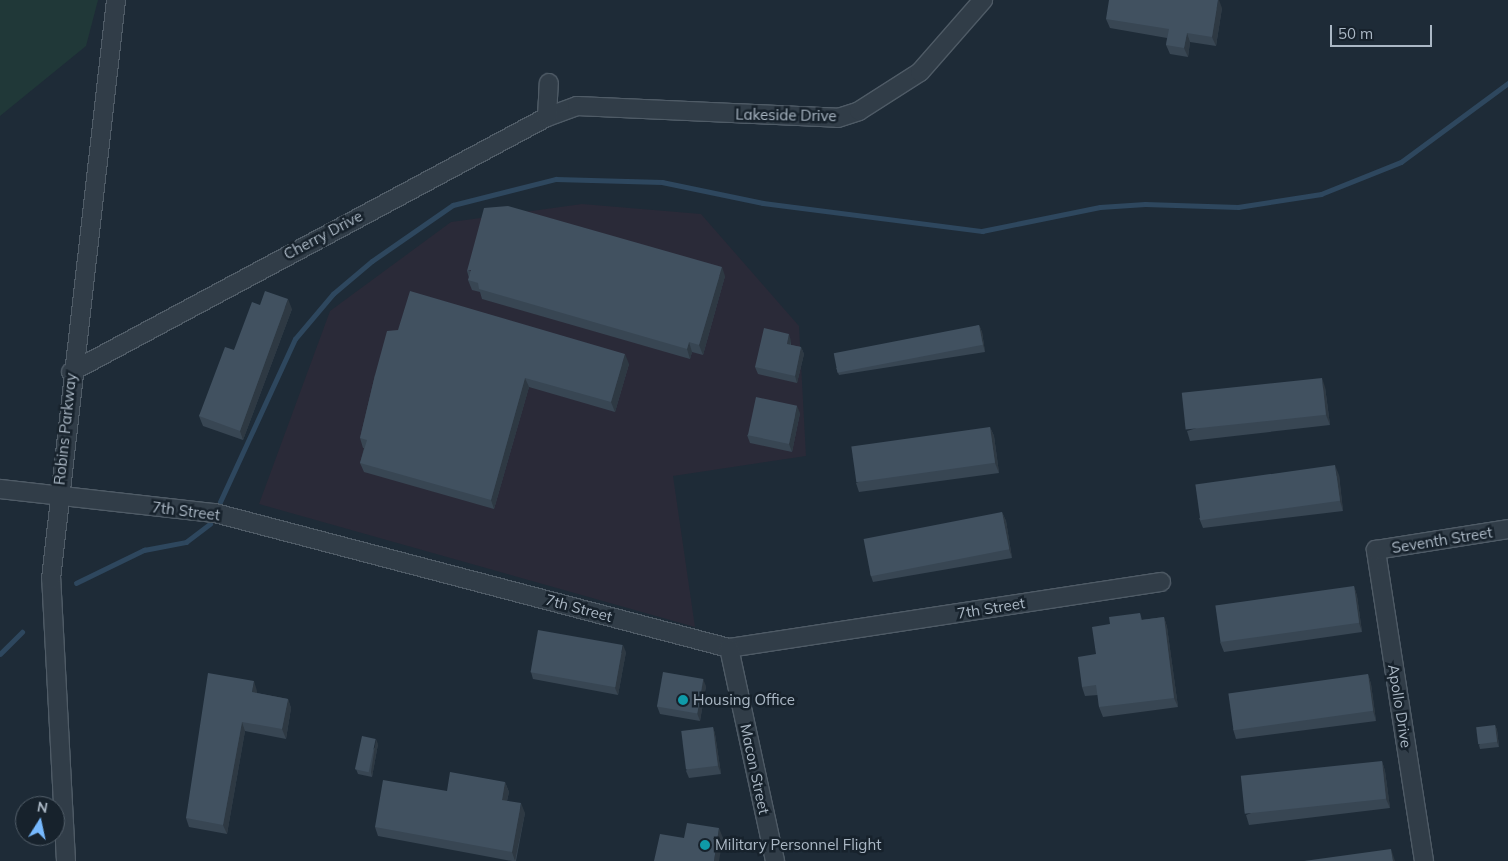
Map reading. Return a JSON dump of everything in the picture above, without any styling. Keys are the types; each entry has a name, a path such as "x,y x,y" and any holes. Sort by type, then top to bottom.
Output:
{"street":[{"name":"Robins Parkway","path":"66,861 51,613 57,496 116,0"},
{"name":"Lakeside Drive","path":"547,117 577,106 838,118 859,111 920,72 983,0"},
{"path":"547,117 549,83"},
{"name":"Cherry Drive","path":"71,372 547,117"},
{"name":"7th Street","path":"0,489 233,517 729,648 1161,582"},
{"name":"Seventh Street","path":"1376,550 1508,529"},
{"name":"Apollo Drive","path":"1376,550 1424,861"},
{"name":"Macon Street","path":"729,648 775,861"}],"shaded area":[{"path":"582,204 701,214 799,326 806,456 673,476 695,627 259,504 330,311 451,222"}],"green space":[{"path":"0,0 98,0 86,46 0,116"}],"building":[{"path":"1109,0 1218,0 1212,37 1187,33 1184,48 1166,45 1169,29 1106,19"},
{"path":"508,206 722,267 699,345 689,342 687,349 479,289 478,283 468,280 471,270 467,271 484,208"},
{"path":"265,291 288,299 240,431 199,416 225,347 234,350 252,302 260,305"},
{"path":"410,291 625,354 611,402 525,378 491,500 360,463 367,440 360,438 387,331 398,330"},
{"path":"979,325 983,345 838,373 834,353"},
{"path":"764,328 789,334 787,344 801,347 795,376 755,367"},
{"path":"1322,378 1326,415 1186,430 1182,393"},
{"path":"756,397 797,406 789,444 748,435"},
{"path":"990,427 995,463 856,482 851,446"},
{"path":"1335,465 1340,501 1200,520 1195,485"},
{"path":"1002,512 1009,549 871,576 864,539"},
{"path":"1354,586 1359,623 1221,642 1215,605"},
{"path":"1140,613 1141,620 1164,617 1174,698 1099,707 1096,685 1082,687 1078,657 1096,654 1092,627 1110,624 1109,617"},
{"path":"538,630 623,645 615,687 531,672"},
{"name":"Housing Office","path":"663,672 703,679 697,714 657,706"},
{"path":"208,673 254,681 252,692 288,699 282,729 242,722 223,825 186,818"},
{"path":"1368,674 1373,711 1234,730 1228,694"},
{"path":"1495,725 1497,742 1478,744 1476,727"},
{"path":"713,727 718,766 686,770 681,731"},
{"path":"362,736 376,739 369,772 355,769"},
{"path":"1382,761 1386,799 1245,814 1241,776"},
{"path":"450,772 505,782 502,800 521,803 512,852 375,827 383,780 447,791"},
{"name":"Military Personnel Flight","path":"687,823 719,828 714,861 654,861 660,834 684,838"},
{"path":"1391,849 1393,861 1304,861"}],"waterway":[{"path":"220,502 295,339 333,294 372,261 453,205 556,179 662,182 763,203 982,231 1100,207 1145,204 1238,207 1321,194 1401,162 1508,83"},
{"path":"76,583 144,550 186,542 210,524"},
{"path":"0,654 22,632"}],"place":[{"name":"Housing Office","path":"683,700"},
{"name":"Military Personnel Flight","path":"705,845"}]}
